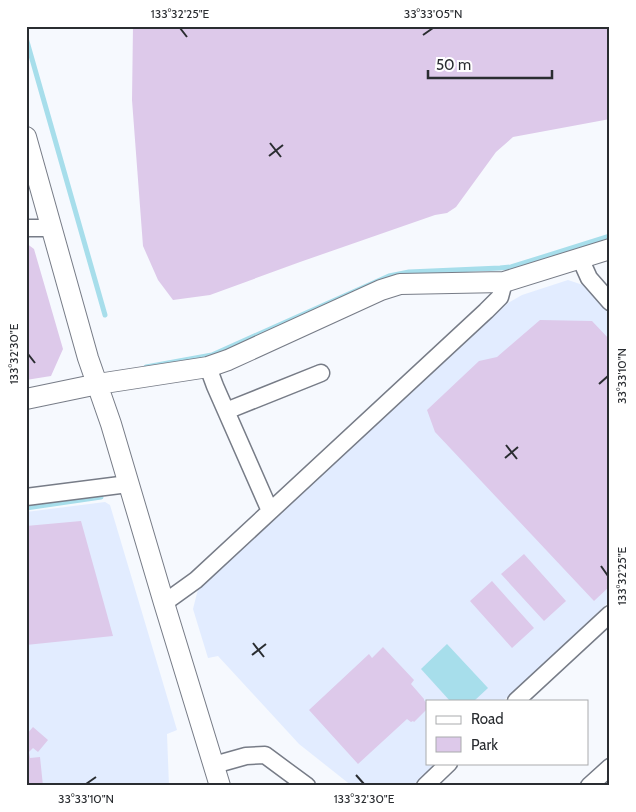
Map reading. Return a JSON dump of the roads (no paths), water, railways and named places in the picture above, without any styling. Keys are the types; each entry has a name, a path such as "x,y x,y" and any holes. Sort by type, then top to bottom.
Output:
{"street":[{"path":"26,139 88,358 98,384 220,786"},
{"path":"26,228 52,228"},
{"path":"26,399 98,384 208,367 228,360 381,290 400,284 504,282 610,249"},
{"path":"580,258 589,278 610,302"},
{"path":"164,603 196,580 486,312 500,297 504,282"},
{"path":"208,367 270,511"},
{"path":"226,411 321,373"},
{"path":"26,497 128,484"},
{"path":"517,700 610,614"},
{"path":"214,766 246,756 265,755 307,786"},
{"path":"425,786 448,764"},
{"path":"589,786 610,766"}],"water":[{"path":"447,644 488,688 475,700 449,700 421,669"}],"waterway":[{"path":"26,38 105,315"},
{"path":"146,367 212,355 389,276 409,272 511,267 610,236"},
{"path":"26,508 101,497"}]}
